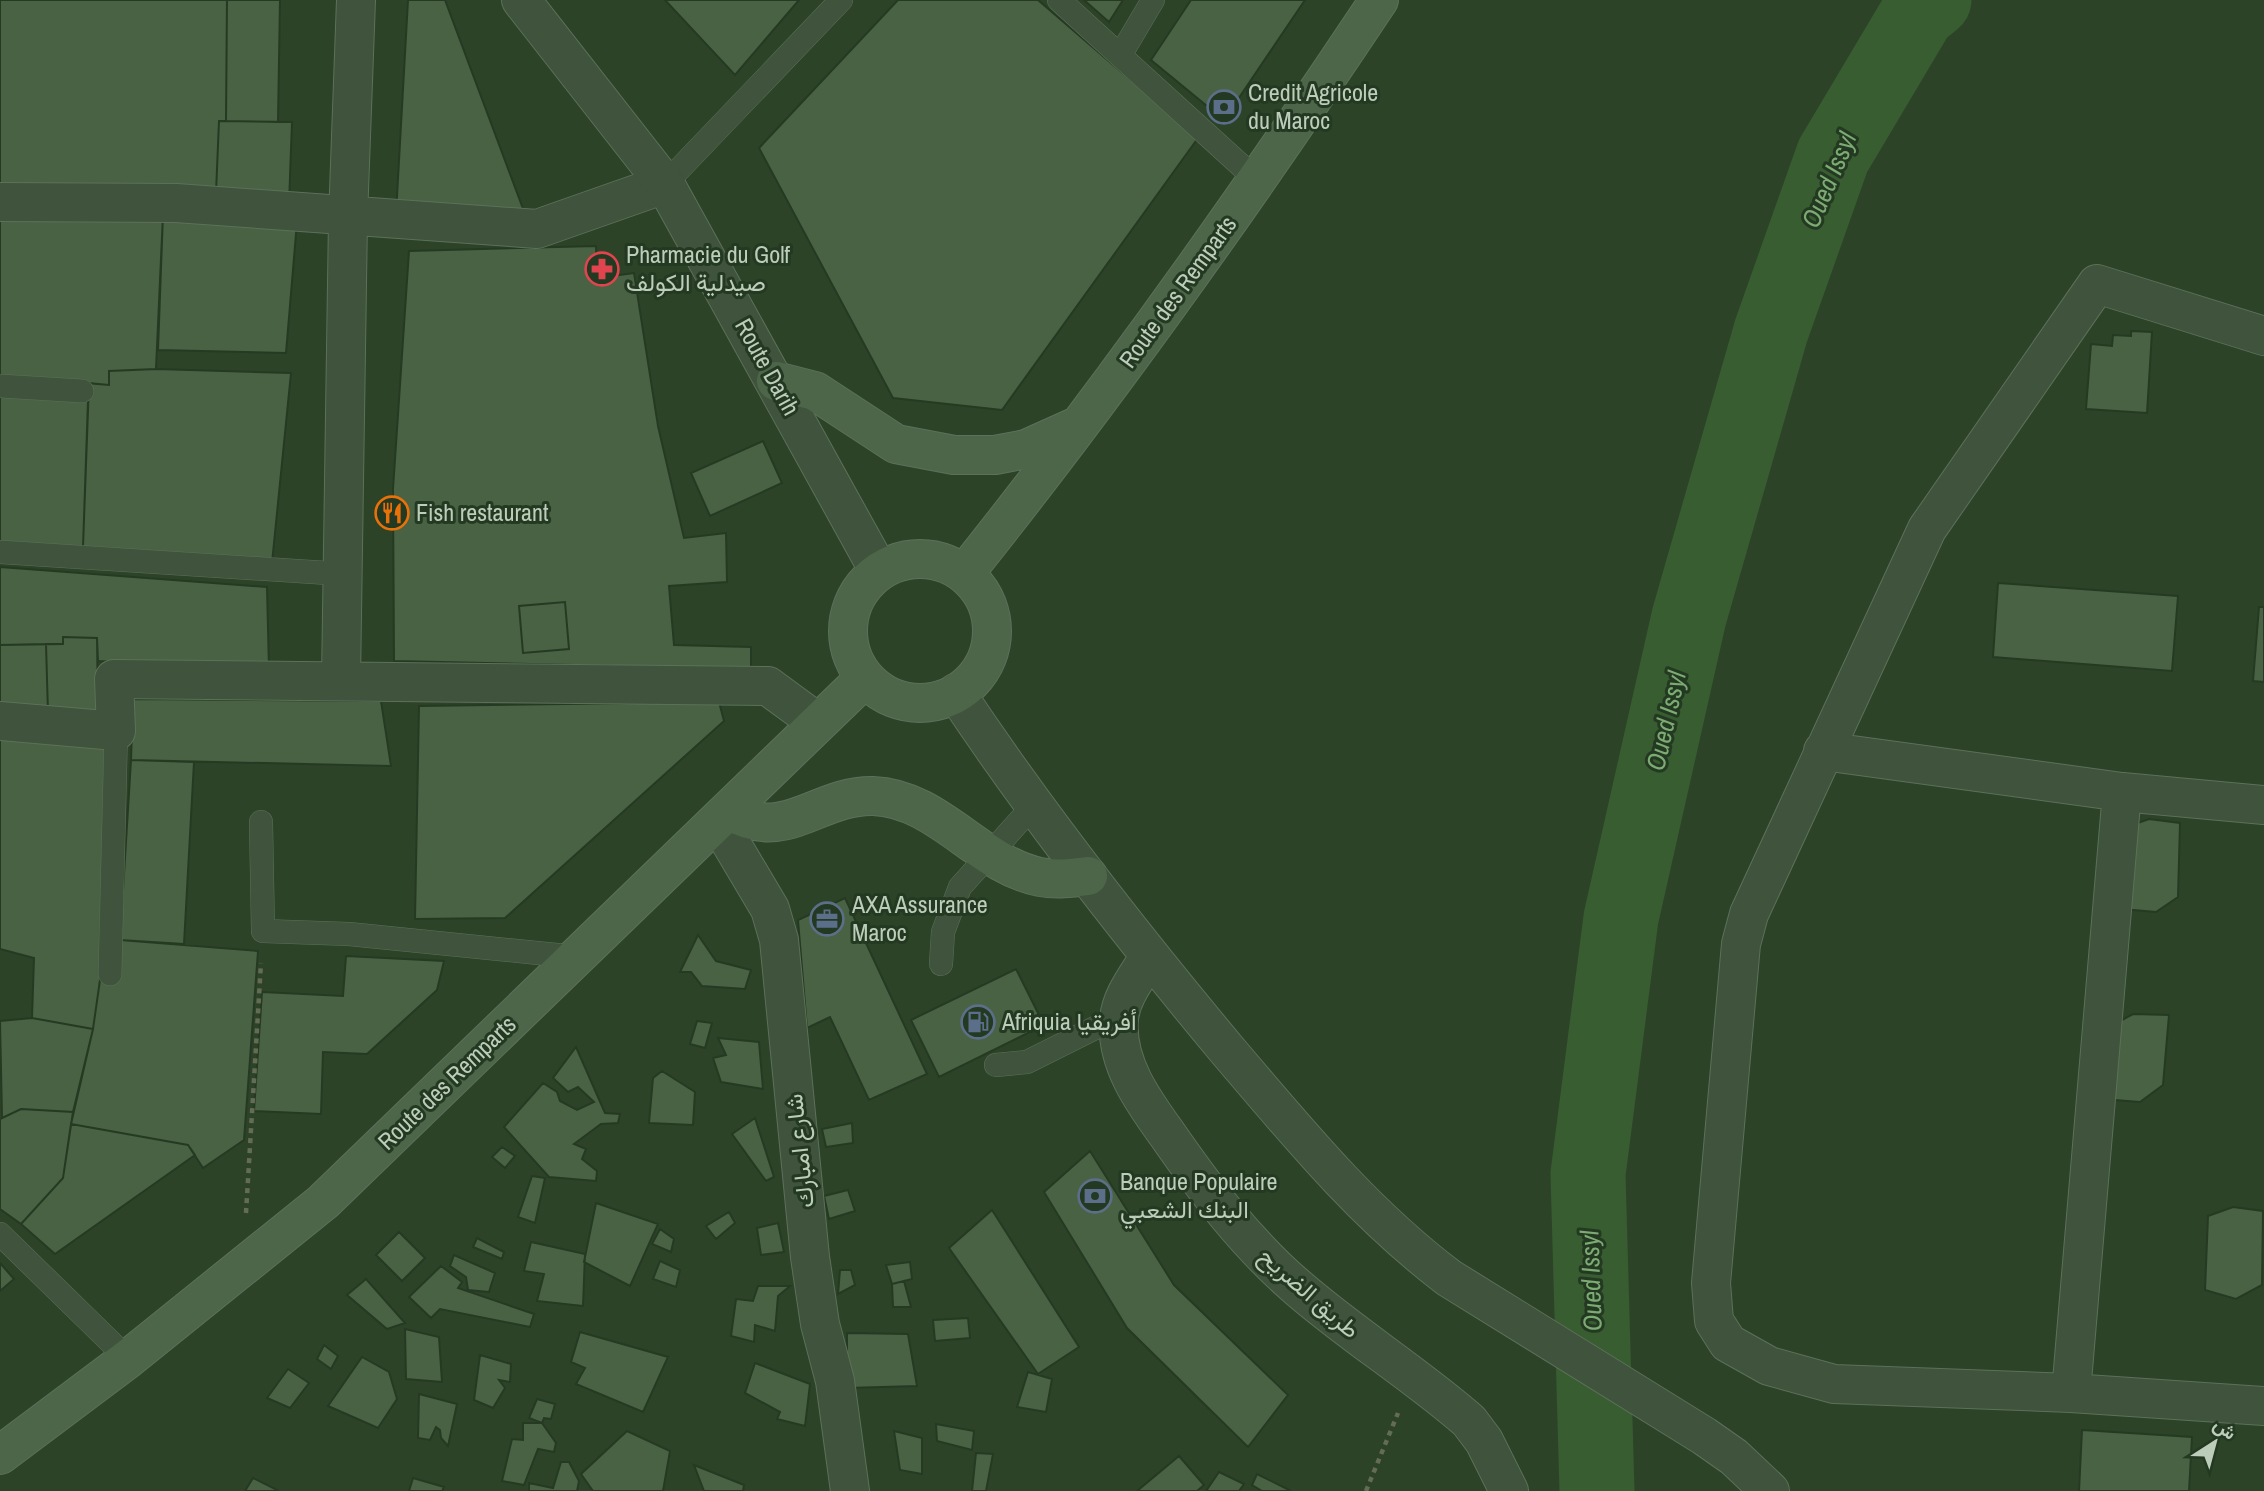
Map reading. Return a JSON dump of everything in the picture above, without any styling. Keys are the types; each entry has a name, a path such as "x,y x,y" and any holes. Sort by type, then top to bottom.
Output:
{"main road":[{"name":"Route des Remparts","path":"964,573 1083,422 1258,181 1379,0"},
{"path":"776,381 815,391 896,443 954,455 995,454 1026,449 1056,438 1083,422"},
{"path":"931,559 964,573 978,588 988,606 991,646 984,665 972,681 956,693 933,701 908,702 891,697 865,678 854,661 848,641 848,621 853,601 864,584 895,562 931,559"},
{"name":"Route des Remparts","path":"0,1455 128,1359 323,1202 865,678"},
{"path":"724,817 771,824 788,822 849,796 876,796 902,801 926,813 1005,864 1040,877 1064,879 1088,876"}],"street":[{"path":"341,680 348,218 356,0"},
{"name":"Route Darih","path":"521,0 665,184 879,571"},
{"path":"0,202 176,203 292,211 348,218 537,229 665,184"},
{"path":"2264,336 2097,285 1927,529 1743,929 1711,1283 1714,1321 1728,1343 1769,1366 1834,1384 2071,1393 2264,1406"},
{"path":"0,721 116,731 114,679 768,686 817,722"},
{"path":"956,693 1034,805 1149,957 1327,1167 1420,1256 1482,1301 1704,1436 1734,1457 1770,1491"},
{"path":"1823,751 2122,792 2264,805"},
{"path":"2071,1393 2122,792"},
{"name":"شارع امبارك","path":"724,817 770,908 779,940 810,1257 820,1324 835,1381 850,1491"},
{"name":"طريق الضريح","path":"1149,957 1125,998 1119,1016 1123,1057 1134,1083 1178,1151 1237,1227 1296,1286 1469,1421 1484,1441 1509,1491"}],"lane":[{"path":"665,184 841,0"},
{"path":"1059,0 1258,181"},
{"path":"1121,54 1153,0"},
{"path":"0,386 82,391"},
{"path":"0,552 343,573"},
{"path":"110,974 116,731"},
{"path":"941,964 943,932 960,887 1034,805"},
{"path":"261,822 263,931 349,934 577,957"},
{"path":"996,1065 1027,1062 1119,1016"},
{"path":"0,1234 128,1359"}],"path":[{"path":"244,1265 263,931"},
{"path":"1366,1491 1413,1377"}],"building":[{"path":"0,0 227,0 226,121 219,121 216,193 0,185"},
{"path":"227,0 280,0 278,122 226,121"},
{"path":"408,0 445,0 525,214 396,214"},
{"path":"665,0 799,0 735,75"},
{"path":"898,0 1038,0 1198,138 1002,410 893,398 759,148"},
{"path":"1084,0 1123,0 1109,22"},
{"path":"1191,0 1305,0 1224,120 1151,60"},
{"path":"219,121 292,122 289,204 216,193"},
{"path":"0,210 163,214 156,369 109,371 109,385 0,376"},
{"path":"163,214 297,222 286,353 158,350"},
{"path":"596,246 597,278 634,273 658,426 684,538 726,533 727,582 669,586 674,645 751,647 751,669 394,661 393,489 409,251"},
{"path":"2131,331 2152,332 2147,413 2086,409 2091,344 2112,346 2113,335 2131,336"},
{"path":"156,369 291,373 272,563 83,547 89,383 109,385 109,371"},
{"path":"0,396 88,400 83,547 0,545"},
{"path":"763,441 782,483 710,516 691,473"},
{"path":"0,567 267,587 269,669 98,661 97,638 63,637 63,644 0,645"},
{"path":"1998,583 2178,596 2172,671 1993,657"},
{"path":"565,602 569,649 523,653 519,606"},
{"path":"2259,607 2264,607 2264,682 2253,681"},
{"path":"63,637 97,638 98,711 48,713 46,644 63,644"},
{"path":"46,644 48,713 0,714 0,645"},
{"path":"133,699 381,701 391,766 131,760"},
{"path":"719,702 724,721 505,918 415,919 419,706"},
{"path":"0,729 111,750 100,980 93,1029 32,1018 34,958 0,949"},
{"path":"131,760 194,762 184,944 120,940"},
{"path":"2149,819 2180,823 2178,897 2156,912 2122,909 2132,825"},
{"path":"845,898 927,1074 869,1100 830,1017 807,1028 798,920"},
{"path":"698,935 716,961 751,970 745,989 702,986 691,972 680,972"},
{"path":"120,940 258,951 244,1140 203,1168 188,1145 71,1124 93,1029 100,980 116,982"},
{"path":"346,956 444,961 437,990 367,1054 323,1052 321,1114 254,1111 262,992 343,996"},
{"name":"Afriquia أفريقيا","path":"1016,969 1044,1025 939,1077 911,1020"},
{"path":"2133,1014 2169,1015 2163,1085 2140,1102 2102,1099 2111,1026"},
{"path":"32,1018 93,1029 73,1112 21,1109 2,1118 0,1021"},
{"path":"697,1021 712,1023 705,1048 690,1044"},
{"path":"718,1038 759,1042 763,1089 721,1082 713,1058 726,1055"},
{"path":"576,1047 605,1113 620,1114 618,1123 601,1124 574,1144 586,1149 582,1159 597,1171 596,1181 549,1177 504,1127 543,1083 557,1092 560,1101 577,1110 594,1102 578,1087 568,1092 553,1078"},
{"path":"662,1071 695,1092 693,1125 649,1123 653,1078"},
{"path":"21,1109 73,1112 63,1178 21,1224 0,1209 0,1119"},
{"path":"755,1118 774,1177 766,1181 732,1134"},
{"path":"852,1123 853,1143 826,1147 822,1129"},
{"path":"71,1124 188,1145 195,1155 55,1254 21,1224 63,1178"},
{"path":"502,1147 515,1156 505,1168 492,1157"},
{"path":"1090,1151 1174,1285 1288,1395 1248,1447 1127,1328 1044,1192"},
{"path":"532,1176 545,1178 535,1223 518,1217"},
{"path":"848,1190 855,1211 829,1219 824,1196"},
{"path":"596,1203 658,1224 630,1286 584,1262"},
{"path":"2233,1207 2263,1211 2262,1285 2236,1299 2205,1290 2208,1216"},
{"path":"992,1210 1079,1347 1038,1374 949,1248"},
{"path":"729,1212 735,1223 716,1239 706,1226"},
{"path":"778,1223 784,1252 761,1255 757,1228"},
{"path":"660,1229 674,1239 671,1252 652,1244"},
{"path":"399,1232 425,1258 402,1281 376,1255"},
{"path":"477,1238 504,1252 502,1259 473,1247"},
{"path":"531,1242 585,1254 583,1306 537,1301 544,1274 524,1271"},
{"path":"454,1255 495,1273 489,1292 468,1290 466,1277 450,1266"},
{"path":"660,1261 680,1270 676,1287 653,1279"},
{"path":"910,1262 912,1279 892,1284 886,1265"},
{"path":"0,1263 14,1279 0,1291"},
{"path":"441,1266 462,1282 458,1288 534,1314 530,1327 440,1309 431,1318 409,1297"},
{"path":"840,1270 851,1270 855,1285 838,1294"},
{"path":"366,1279 405,1323 387,1329 347,1295"},
{"path":"904,1281 911,1307 893,1307 892,1284"},
{"path":"758,1286 790,1286 778,1296 775,1331 755,1325 754,1342 731,1336 736,1299 753,1301"},
{"path":"968,1318 970,1338 935,1341 933,1320"},
{"path":"405,1329 439,1337 442,1382 406,1379"},
{"path":"580,1332 668,1357 643,1412 576,1384 585,1368 571,1362"},
{"path":"847,1333 908,1334 917,1386 847,1388"},
{"path":"324,1345 338,1356 331,1369 317,1359"},
{"path":"480,1355 511,1364 510,1382 499,1380 505,1388 493,1408 474,1400"},
{"path":"362,1357 389,1372 397,1399 378,1428 328,1406"},
{"path":"755,1363 810,1384 805,1426 777,1419 780,1412 745,1393"},
{"path":"288,1369 309,1383 290,1408 267,1398"},
{"path":"1028,1372 1052,1379 1046,1412 1017,1407"},
{"path":"419,1394 457,1404 448,1446 436,1427 430,1440 418,1438"},
{"path":"537,1399 555,1404 551,1419 544,1418 542,1423 529,1418"},
{"path":"523,1423 542,1423 556,1443 554,1452 538,1449 524,1485 502,1481 512,1439 523,1440"},
{"path":"936,1424 974,1431 972,1450 937,1441"},
{"path":"2082,1430 2192,1437 2189,1491 2079,1491"},
{"path":"627,1431 670,1451 663,1491 593,1491 581,1474"},
{"path":"894,1431 922,1438 922,1474 900,1470"},
{"path":"976,1453 993,1454 986,1491 972,1491"},
{"path":"1179,1456 1204,1485 1197,1491 1137,1491"},
{"path":"561,1462 569,1462 579,1481 577,1491 529,1491 529,1483 553,1488"},
{"path":"694,1465 744,1485 743,1491 704,1491"},
{"path":"1219,1472 1244,1484 1239,1491 1206,1491"},
{"path":"1257,1474 1291,1491 1262,1491 1252,1485"},
{"path":"253,1478 279,1491 245,1491"},
{"path":"413,1478 444,1487 442,1491 409,1491"}],"waterway":[{"name":"Oued Issyl","path":"1597,1491 1588,1174 1621,918 1689,617 1771,331 1833,156 1918,13 1934,0"}],"place":[{"name":"Credit Agricole du Maroc","path":"1224,107"},
{"name":"Pharmacie du Golf صيدلية الكولف","path":"602,269"},
{"name":"Fish restaurant","path":"392,513"},
{"name":"AXA Assurance Maroc","path":"827,919"},
{"name":"Afriquia أفريقيا","path":"978,1022"},
{"name":"Banque Populaire البنك الشعبي","path":"1095,1196"}]}
